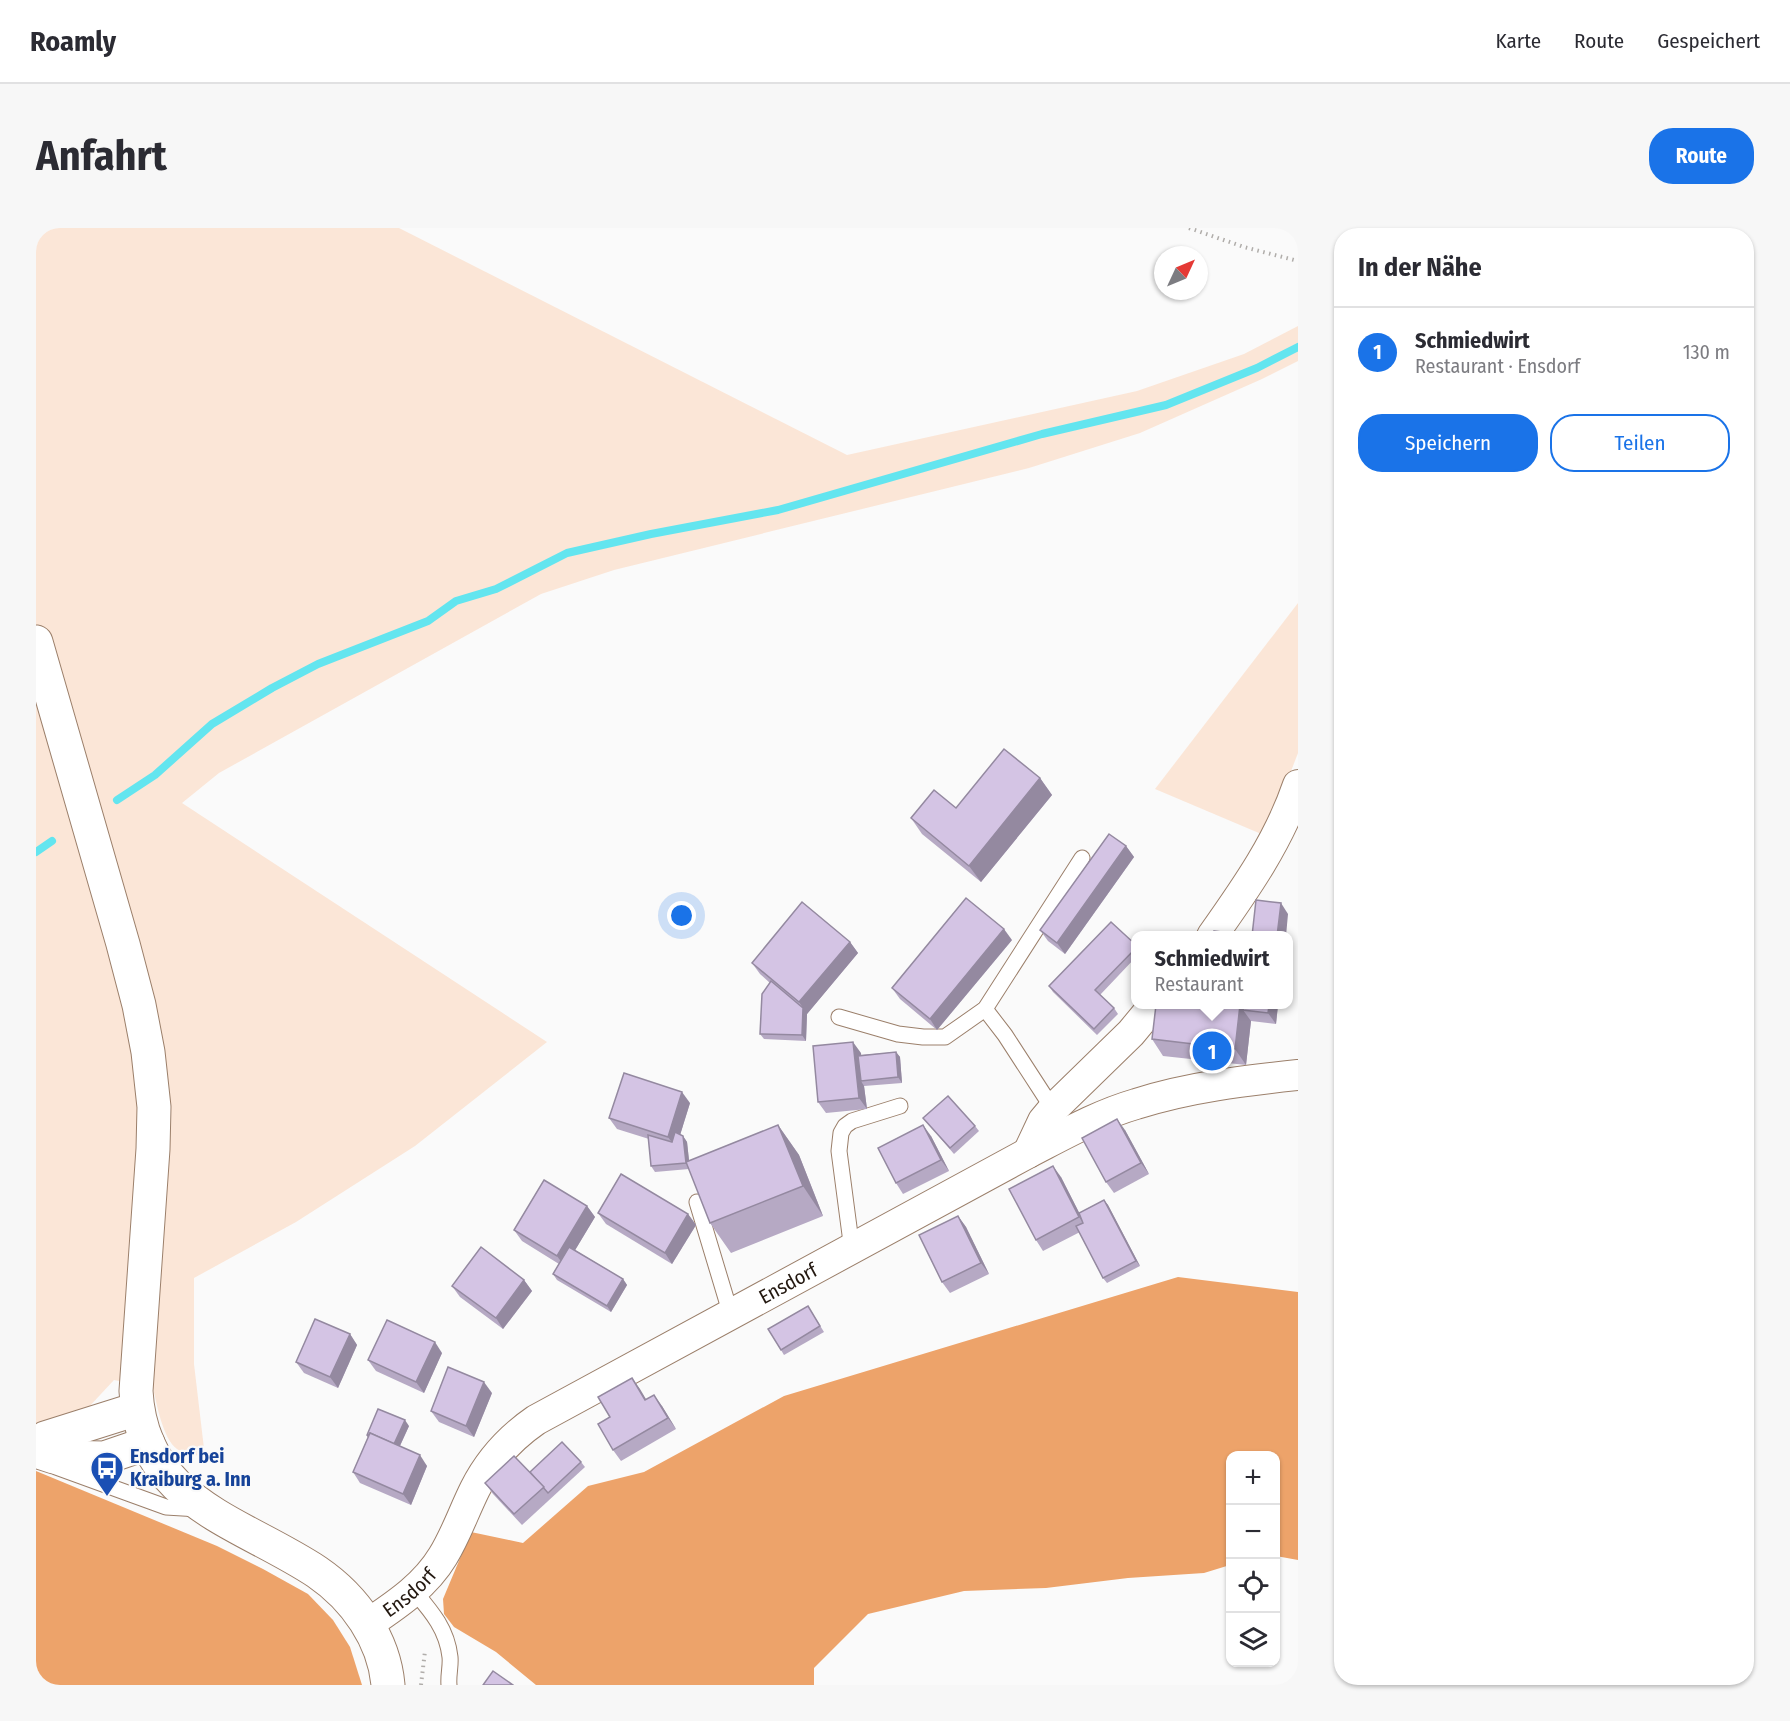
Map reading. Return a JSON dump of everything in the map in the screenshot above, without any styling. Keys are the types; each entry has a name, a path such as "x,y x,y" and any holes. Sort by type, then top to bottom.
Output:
{"main road":[{"path":"36,642 123,944 139,1005 148,1052 154,1107 153,1149 136,1374 137,1409 148,1443 169,1477 207,1510 317,1572 336,1588 368,1624 382,1654 388,1685"},
{"path":"36,1444 45,1438 137,1409"},
{"path":"36,1451 54,1457 105,1458 148,1443"}],"street":[{"path":"1216,931 1252,880 1289,811 1298,785"},
{"path":"1028,1153 1044,1121 1053,1109 1131,1033 1152,1009"},
{"name":"Ensdorf","path":"368,1624 414,1591 442,1557 475,1487 487,1468 516,1433 536,1420 1028,1153 1094,1120 1134,1104 1189,1089 1298,1075"}],"lane":[{"path":"839,1017 898,1034 923,1038 945,1037 985,1010 1082,858"},
{"path":"985,1010 1005,1035 1053,1109"},
{"path":"852,1250 839,1151 841,1133 852,1121 900,1106"},
{"path":"697,1203 731,1315"},
{"path":"36,1460 166,1507 207,1510"},
{"path":"414,1591 434,1614 446,1635 450,1658 449,1685"}],"path":[{"path":"1189,228 1244,247 1298,261"},
{"path":"421,1685 425,1650"}],"shaded area":[{"path":"36,228 399,228 847,455 1137,391 1244,354 1298,326 1298,361 1140,433 1029,468 614,570 541,594 219,773 182,803 547,1042 415,1146 296,1222 194,1278 194,1364 205,1457 183,1452 172,1444 161,1421 153,1388 114,1380 87,1409 36,1425"},
{"path":"1298,603 1298,753 1266,836 1155,789"},
{"path":"1178,1277 1298,1292 1298,1560 1280,1557 1280,1451 1226,1451 1226,1566 1204,1573 1128,1578 1046,1588 964,1591 868,1614 814,1668 814,1685 536,1685 496,1652 454,1627 444,1614 443,1599 471,1532 523,1543 588,1486 644,1472 784,1396"},
{"path":"36,1471 217,1546 308,1594 333,1620 350,1647 362,1685 36,1685"}],"building":[{"path":"1004,749 1040,778 969,866 911,818 934,790 956,808"},
{"path":"1109,834 1126,846 1057,943 1040,930"},
{"path":"966,898 1004,929 930,1019 892,988"},
{"path":"1256,900 1281,903 1278,931 1253,931"},
{"path":"802,902 850,942 799,1002 752,963"},
{"path":"1111,922 1131,940 1131,953 1095,990 1114,1008 1094,1029 1049,986"},
{"path":"771,981 803,1008 802,1035 760,1034 762,994"},
{"path":"1156,1009 1240,1009 1235,1049 1152,1039"},
{"path":"1243,1009 1268,1009 1268,1013"},
{"path":"853,1042 859,1098 818,1102 813,1046"},
{"path":"896,1052 898,1077 861,1081 858,1056"},
{"path":"624,1073 682,1092 668,1137 609,1118"},
{"path":"948,1096 975,1126 950,1148 923,1118"},
{"path":"1117,1119 1141,1163 1106,1182 1082,1138"},
{"path":"778,1125 803,1186 710,1223 686,1162"},
{"path":"923,1125 941,1160 896,1183 878,1148"},
{"path":"675,1132 683,1136 686,1163 651,1166 648,1135 672,1142"},
{"path":"1053,1166 1079,1217 1036,1240 1009,1189"},
{"path":"621,1174 688,1214 665,1253 598,1213"},
{"path":"544,1180 587,1206 557,1256 514,1230"},
{"path":"1104,1200 1136,1261 1103,1278 1076,1226 1083,1223 1079,1213"},
{"path":"958,1216 981,1263 942,1282 919,1235"},
{"path":"481,1247 524,1280 496,1318 452,1286"},
{"path":"569,1247 623,1279 607,1306 553,1274"},
{"path":"808,1306 820,1326 781,1350 768,1329"},
{"path":"315,1319 350,1334 330,1377 296,1362"},
{"path":"387,1320 435,1342 416,1382 368,1360"},
{"path":"448,1367 484,1382 466,1426 431,1411"},
{"path":"632,1378 645,1400 654,1395 668,1418 613,1450 598,1424 610,1417 598,1397"},
{"path":"378,1409 405,1420 394,1444 370,1433 367,1435"},
{"path":"370,1433 420,1455 403,1494 353,1472"},
{"path":"562,1442 581,1462 548,1493 530,1472"},
{"path":"514,1456 544,1487 514,1514 485,1483"},
{"path":"493,1671 513,1685 483,1685"}],"waterway":[{"path":"117,800 155,775 212,724 272,688 318,664 428,621 456,601 496,589 567,553 651,534 778,510 1042,434 1166,405 1257,368 1298,347"},
{"path":"36,852 52,841"}],"place":[{"name":"Schmiedwirt","path":"1212,1051"},
{"name":"Ensdorf bei Kraiburg a. Inn","path":"107,1497"}]}
